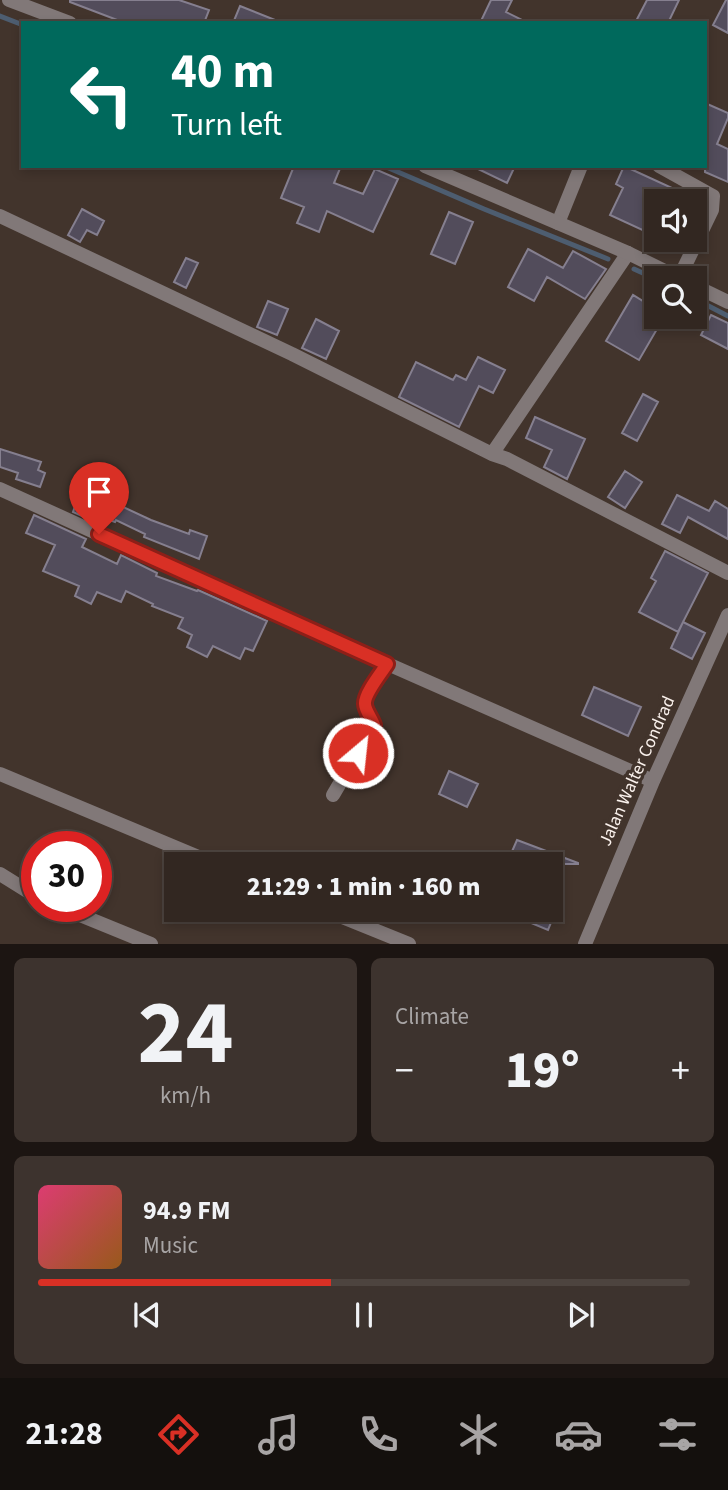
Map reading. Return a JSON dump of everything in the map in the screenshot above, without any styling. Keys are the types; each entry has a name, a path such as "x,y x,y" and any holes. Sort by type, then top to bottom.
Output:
{"street":[{"path":"9,0 65,21"},
{"path":"430,168 654,266"},
{"path":"558,223 580,168"},
{"path":"663,168 713,196 712,210 685,266"},
{"path":"0,216 292,354 516,464 728,573"},
{"path":"492,454 628,254"},
{"path":"707,292 728,302"},
{"path":"0,489 272,613 653,781"},
{"name":"Jalan Walter Condrad","path":"584,944 653,781 728,615"},
{"path":"332,795 373,727 374,723 365,702 387,664"},
{"path":"0,774 186,852"},
{"path":"0,874 21,887"},
{"path":"97,922 151,944"},
{"path":"355,922 409,944"}],"building":[{"path":"179,0 209,10 205,21 120,21 70,2"},
{"path":"491,0 512,0 506,12 524,21 481,21"},
{"path":"647,0 679,0 669,21 636,21"},
{"path":"728,0 728,33 713,25"},
{"path":"240,6 278,21 234,21"},
{"path":"707,104 728,113 717,144 728,149 728,182 705,172"},
{"path":"293,168 340,168 334,183 363,194 375,169 398,179 373,232 327,211 319,232 297,223 304,207 281,198"},
{"path":"476,168 514,168 507,183"},
{"path":"623,168 628,168 672,188 644,189 644,231 610,215 623,188 616,184"},
{"path":"82,209 104,221 97,235 87,230 80,242 68,235"},
{"path":"449,212 473,222 455,264 431,254"},
{"path":"528,249 563,268 573,251 606,269 585,299 547,277 534,301 508,287"},
{"path":"186,258 198,263 186,288 174,282"},
{"path":"633,295 643,301 644,329 657,329 639,360 606,341"},
{"path":"268,301 288,309 277,335 257,327"},
{"path":"711,315 728,323 728,349 701,335 704,329 707,329"},
{"path":"316,319 339,331 326,359 302,348"},
{"path":"478,357 505,370 493,393 479,386 459,427 399,397 416,362 453,380 456,375 466,380"},
{"path":"643,394 658,402 637,441 622,433"},
{"path":"535,417 585,439 567,479 544,467 552,450 526,438"},
{"path":"0,449 41,462 38,470 45,473 40,487 16,479 18,473 0,467"},
{"path":"625,471 642,482 625,508 608,497"},
{"path":"81,489 109,500 111,495 123,500 121,506 151,520 189,534 190,530 207,536 199,559 144,537 145,534 116,520 115,522 95,515 93,521 73,512"},
{"path":"677,495 709,511 715,501 728,509 728,539 688,517 680,533 662,524"},
{"path":"34,515 86,539 82,547 117,564 121,555 157,573 156,576 198,590 267,621 253,651 245,648 240,659 213,646 207,657 187,647 192,635 178,628 183,618 152,606 153,604 126,591 121,602 97,592 91,604 75,596 79,586 43,571 55,545 26,533"},
{"path":"665,551 708,573 678,632 639,612 656,581 651,578"},
{"path":"683,622 705,633 692,659 671,648"},
{"path":"594,687 641,707 628,736 582,715"},
{"path":"449,771 478,784 467,807 439,794"},
{"path":"517,840 549,852 512,852"},
{"path":"563,857 578,863 563,864"},
{"path":"529,922 551,922 548,930"}],"waterway":[{"path":"0,16 21,24"},
{"path":"389,168 608,259"},
{"path":"634,269 644,274"},
{"path":"707,305 728,316"}],"route":[{"path":"99,534 387,664 365,702 374,725 358,753"}]}
